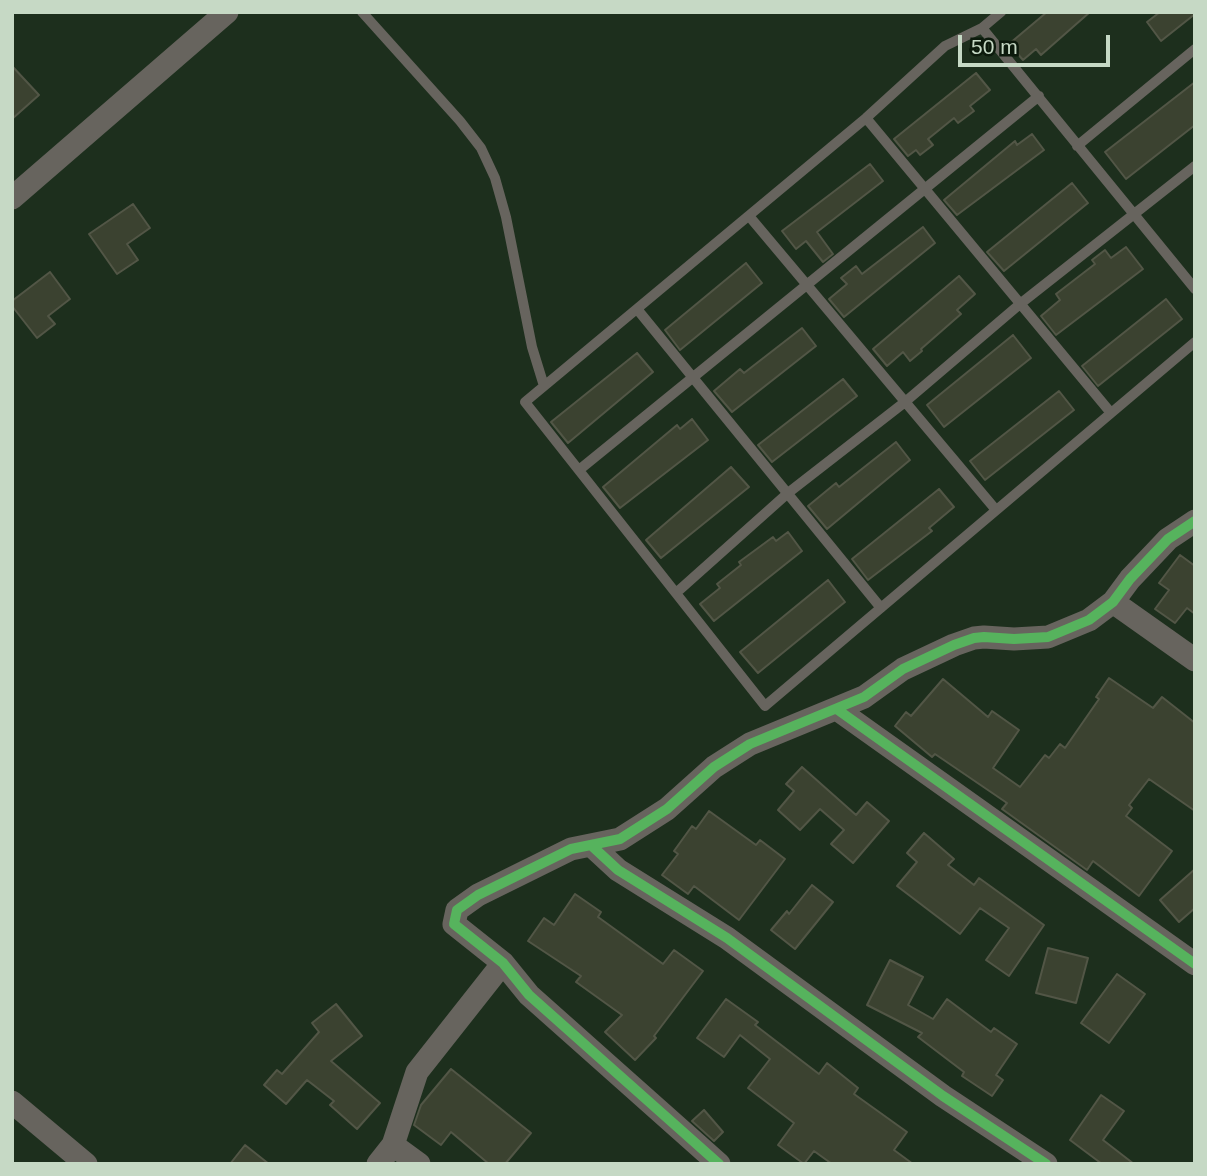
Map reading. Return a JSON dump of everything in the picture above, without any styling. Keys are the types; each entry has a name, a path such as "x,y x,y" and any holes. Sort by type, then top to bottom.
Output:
{"street":[{"path":"12,198 227,12"},
{"path":"719,1164 529,995 503,962 454,924 457,910 478,895 571,849 620,839 667,809 714,767 750,744 864,697 903,669 954,645 984,636 1014,639 1048,637 1088,620 1113,601 1129,579 1168,539 1195,521"},
{"path":"1113,601 1195,660"},
{"path":"838,709 1195,964"},
{"path":"592,846 618,870 727,938 943,1096 1046,1164"},
{"path":"378,1164 393,1145 417,1072 503,962"},
{"path":"12,1102 86,1164"},
{"path":"393,1145 419,1164"}],"lane":[{"path":"362,12 481,148 495,178 506,217 532,347 544,386"},
{"path":"1002,12 982,28 945,46 866,118 525,402 765,706 1195,342"},
{"path":"982,28 1195,289"},
{"path":"1077,146 1195,49"},
{"path":"579,470 1039,96"},
{"path":"866,118 1111,413"},
{"path":"676,593 788,494 905,402 1020,303 1195,166"},
{"path":"749,216 996,510"},
{"path":"637,309 881,608"}],"building":[{"path":"1047,12 1090,12 1041,55 1036,49 1023,60 1009,44"},
{"path":"1160,12 1195,14 1161,41 1147,22"},
{"path":"12,66 39,95 12,119"},
{"path":"976,73 990,90 970,106 974,111 958,123 954,118 928,139 933,145 920,155 916,150 908,156 894,139"},
{"path":"1195,82 1195,125 1126,179 1105,152"},
{"path":"1032,134 1044,150 957,215 944,200 1015,141 1017,145"},
{"path":"870,164 883,181 817,232 833,254 823,262 806,241 796,249 782,231"},
{"path":"1072,183 1088,203 1004,271 987,252"},
{"path":"133,204 150,228 127,244 138,260 117,274 89,234"},
{"path":"923,227 935,243 844,317 829,299 847,284 841,278 856,266 862,274"},
{"path":"1126,247 1143,269 1056,335 1041,316 1060,300 1056,294 1095,264 1092,260 1105,250 1111,258"},
{"path":"746,263 762,283 680,350 665,330"},
{"path":"50,272 70,299 48,316 55,324 37,338 12,306 12,301"},
{"path":"959,276 975,294 957,310 961,314 910,361 903,352 887,366 873,349"},
{"path":"1166,299 1182,319 1098,386 1082,366"},
{"path":"802,328 816,346 732,412 714,391 740,369 744,373"},
{"path":"1013,335 1031,358 944,427 927,405"},
{"path":"637,353 653,372 568,443 551,422"},
{"path":"843,379 857,396 772,462 758,445"},
{"path":"1059,391 1074,410 985,480 970,461"},
{"path":"692,419 708,440 620,508 603,487 677,425 680,429"},
{"path":"896,442 910,460 827,529 808,506 836,483 839,487"},
{"path":"731,467 749,487 661,558 646,540"},
{"path":"939,489 954,507 929,528 932,531 868,580 852,559"},
{"path":"788,532 802,551 714,621 700,604 720,588 717,584 741,565 739,562 773,537 776,541"},
{"path":"1180,555 1195,566 1195,614 1187,608 1175,623 1155,609 1169,590 1159,583"},
{"path":"828,580 845,602 758,673 740,652"},
{"path":"1109,678 1153,708 1162,697 1195,723 1195,811 1149,779 1129,805 1132,808 1126,816 1172,851 1139,896 1093,861 1087,870 1002,809 1007,803 935,754 932,757 895,726 906,712 911,716 943,679 988,717 992,711 1019,730 993,768 1020,787 1045,755 1049,758 1060,744 1065,748 1099,699 1096,697"},
{"path":"802,767 856,815 867,802 889,821 853,863 831,844 844,830 820,809 800,830 778,810 794,791 786,784"},
{"path":"709,811 756,845 760,840 785,859 739,920 694,886 688,894 662,875 678,854 674,851 692,826 696,829"},
{"path":"924,833 954,859 948,865 974,885 979,878 1044,925 1009,976 986,960 1009,928 980,908 960,934 897,886 917,862 907,853"},
{"path":"1195,869 1195,908 1179,922 1160,900"},
{"path":"812,885 833,902 795,949 771,930 787,911 789,914"},
{"path":"575,894 601,912 598,917 663,964 674,950 703,971 654,1036 656,1038 635,1060 605,1032 622,1015 576,982 581,976 528,941 544,918 554,925"},
{"path":"1048,948 1088,958 1076,1003 1036,993"},
{"path":"890,960 923,977 908,1005 933,1019 947,999 991,1032 994,1028 1017,1044 996,1075 1003,1080 992,1096 962,1076 964,1072 918,1037 922,1033 867,1005"},
{"path":"1117,974 1145,994 1109,1043 1081,1023"},
{"path":"726,999 758,1022 755,1025 819,1074 827,1063 858,1088 854,1094 907,1132 894,1150 913,1164 832,1164 814,1151 804,1164 778,1145 794,1123 748,1088 770,1059 740,1035 724,1057 697,1038"},
{"path":"336,1004 362,1036 331,1061 380,1103 357,1129 330,1105 334,1101 307,1080 286,1104 264,1085 277,1070 282,1074 319,1032 312,1023"},
{"path":"451,1069 531,1133 505,1164 489,1164 451,1132 441,1145 414,1125 421,1105"},
{"path":"1101,1095 1124,1111 1103,1140 1134,1164 1102,1164 1070,1140"},
{"path":"704,1110 723,1132 714,1141 692,1121"},
{"path":"245,1145 269,1164 230,1164"}],"cycle path":[{"path":"719,1164 529,995 503,963 454,924 457,910 478,895 571,849 620,839 667,809 714,767 750,744 864,697 903,669 954,645 984,637 1048,637 1089,620 1113,602 1130,579 1168,539 1195,521"},
{"path":"838,710 1195,964"},
{"path":"592,846 618,870 727,938 943,1096 1046,1164"}]}
